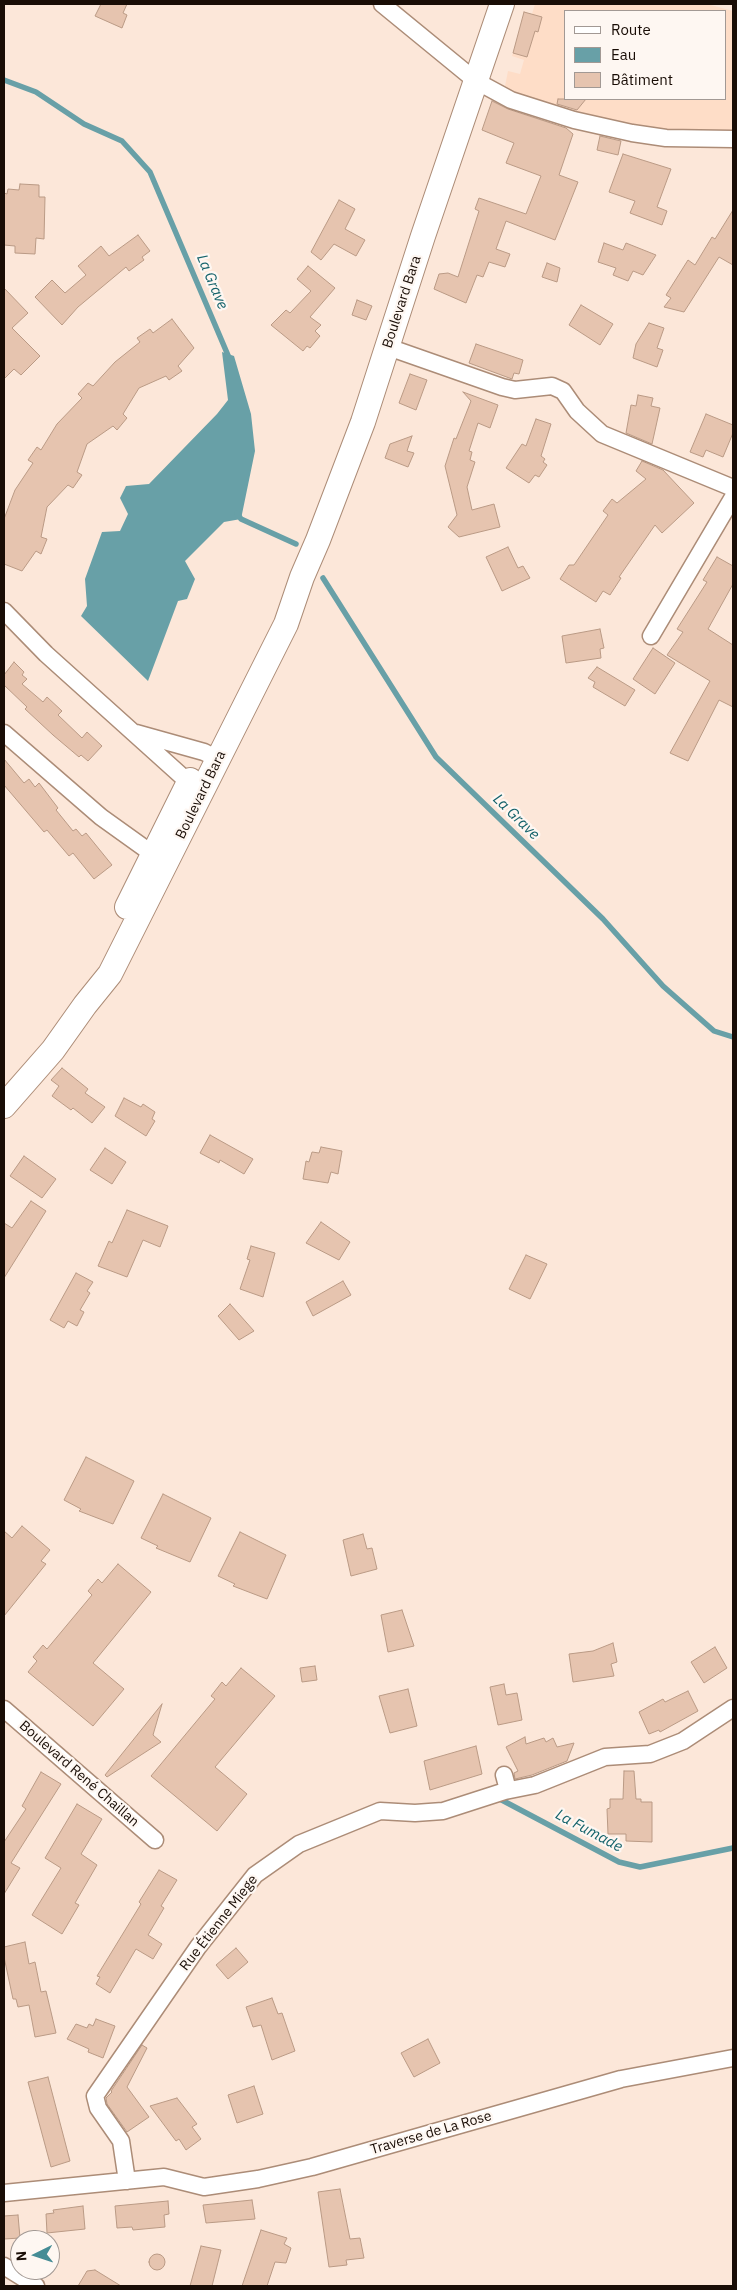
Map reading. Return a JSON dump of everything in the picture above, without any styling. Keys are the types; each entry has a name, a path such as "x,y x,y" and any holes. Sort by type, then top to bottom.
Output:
{"street":[{"path":"382,4 476,81 511,100 574,120 666,138 733,139"},
{"name":"Boulevard Bara","path":"4,1106 53,1050 110,974 159,859 211,756 286,624 388,347 499,14 508,4"},
{"path":"388,347 502,387 515,390 552,386 563,391 576,411 602,434 733,488"},
{"path":"651,636 733,497"},
{"path":"4,611 46,654 195,788"},
{"path":"131,732 211,756"},
{"path":"4,733 101,817 159,859"},
{"name":"Rue Étienne Miege","path":"127,2181 121,2141 98,2108 96,2096 198,1947 255,1875 299,1844 380,1811 414,1813 443,1811 506,1783 535,1785 606,1757 650,1754 683,1741 733,1708"},
{"name":"Boulevard René Chaillan","path":"4,1709 155,1840"},
{"name":"Traverse de La Rose","path":"4,2193 164,2177 204,2187 258,2179 312,2167 621,2079 733,2058"},
{"path":"4,2266 36,2286"}],"shaded area":[{"path":"535,4 707,4 733,11 733,132 686,133 638,127 528,101 505,86 508,71 520,74 524,60 512,56 524,12 532,14"}],"water":[{"path":"222,352 234,356 251,414 255,451 241,519 224,522 185,561 195,579 187,599 178,601 148,681 81,616 87,606 85,579 102,532 120,531 128,514 120,498 126,486 149,484 217,414 228,400"}],"building":[{"path":"101,4 127,4 123,13 127,15 122,28 95,16"},
{"path":"524,12 542,17 538,32 535,31 527,57 513,53"},
{"path":"558,99 585,100 577,110 557,104"},
{"path":"492,101 508,109 566,128 573,134 559,175 578,182 555,240 506,221 496,249 510,254 505,267 489,262 483,277 477,275 466,303 434,289 439,274 448,273 458,277 479,211 475,209 479,198 526,214 541,176 506,163 514,143 482,130"},
{"path":"600,136 621,141 618,155 597,150"},
{"path":"623,154 671,169 657,207 667,211 662,225 630,213 635,201 609,192"},
{"path":"20,184 39,185 39,197 45,197 44,239 36,238 35,254 15,253 15,246 4,245 4,193 7,194 8,189 19,190"},
{"path":"339,200 355,209 345,229 365,240 356,256 334,244 321,260 311,252"},
{"path":"733,210 733,265 719,257 684,312 664,307 671,298 666,295 688,260 695,265 712,237 715,239"},
{"path":"138,235 150,251 142,257 144,260 129,271 126,267 78,307 62,325 35,297 52,280 65,293 86,275 78,266 101,246 109,256"},
{"path":"604,243 623,250 626,243 656,255 643,275 633,271 628,281 613,275 616,268 598,262"},
{"path":"547,263 560,268 557,282 542,277"},
{"path":"308,266 335,288 310,317 321,325 315,331 320,336 310,348 307,346 303,351 271,325 286,310 290,313 311,291 297,279"},
{"path":"4,288 28,313 12,328 40,356 21,375 14,369 4,379"},
{"path":"357,300 372,306 366,320 352,315"},
{"path":"581,305 613,324 600,345 569,325"},
{"path":"172,319 194,348 178,366 182,371 169,380 166,376 139,388 123,414 127,418 117,430 113,426 87,444 77,472 82,475 73,488 68,485 47,507 41,537 47,539 41,554 36,551 22,571 4,564 4,519 15,490 33,463 28,460 37,447 41,450 57,424 82,398 78,394 88,383 93,386 115,362 140,342 137,338 150,329 153,333"},
{"path":"649,323 664,328 657,348 663,350 657,367 633,358 636,344"},
{"path":"476,344 523,360 519,374 514,373 512,379 469,363"},
{"path":"410,374 427,380 416,410 399,403"},
{"path":"463,392 498,405 490,428 478,423 469,451 472,452 470,460 475,462 467,487 472,510 494,504 500,527 459,537 448,527 457,515 445,466 454,438 456,439 471,401"},
{"path":"638,395 653,398 651,406 660,408 652,444 626,433 631,405 636,406"},
{"path":"706,414 733,425 733,433 723,457 706,450 703,457 690,452"},
{"path":"536,419 551,424 541,456 545,459 543,462 547,465 539,477 535,475 529,483 506,468 522,444 526,446"},
{"path":"412,436 407,451 414,453 408,467 385,458 390,444"},
{"path":"642,461 663,470 694,503 662,533 655,525 619,577 621,578 610,595 603,591 596,602 560,579 569,565 574,565 608,515 603,511 612,499 617,503 646,479 636,471"},
{"path":"508,547 518,568 523,566 530,578 502,591 486,557"},
{"path":"717,557 733,566 733,584 708,629 733,645 733,707 719,700 688,761 670,753 710,681 667,655 683,632 677,629 707,582 703,580"},
{"path":"600,629 604,648 600,649 601,658 566,663 562,636"},
{"path":"653,648 675,663 655,694 633,679"},
{"path":"14,662 24,672 22,675 27,679 22,684 43,702 47,697 62,711 58,715 82,738 87,732 102,746 88,761 81,755 79,757 53,735 25,709 27,707 4,685 4,675"},
{"path":"597,667 635,690 625,706 593,687 595,682 588,678"},
{"path":"4,759 24,783 29,779 35,787 39,783 58,808 56,810 73,831 76,829 82,836 86,833 112,865 94,879 73,853 69,856 47,830 44,832 4,785"},
{"path":"62,1068 88,1089 85,1093 105,1107 92,1123 73,1108 71,1110 52,1096 59,1086 51,1080"},
{"path":"124,1098 141,1107 143,1104 155,1112 152,1119 155,1121 146,1136 115,1116"},
{"path":"210,1135 253,1159 244,1174 220,1160 219,1163 200,1153"},
{"path":"321,1147 342,1151 338,1174 331,1172 328,1183 303,1179 306,1161 309,1162 312,1152 319,1153"},
{"path":"105,1148 126,1162 112,1184 90,1170"},
{"path":"24,1156 56,1179 42,1198 10,1176"},
{"path":"31,1201 46,1211 4,1278 4,1223 12,1228"},
{"path":"127,1210 168,1226 160,1247 143,1240 127,1277 98,1266 109,1241 112,1243"},
{"path":"321,1222 350,1242 339,1260 306,1243"},
{"path":"251,1246 275,1253 263,1297 240,1289 250,1260 247,1259"},
{"path":"526,1255 547,1264 530,1299 509,1289"},
{"path":"76,1273 93,1282 87,1291 90,1293 80,1310 84,1312 77,1326 68,1321 64,1328 50,1320"},
{"path":"343,1281 351,1295 313,1316 306,1302"},
{"path":"230,1304 254,1331 239,1340 218,1316"},
{"path":"86,1457 134,1481 113,1524 79,1511 81,1509 64,1500"},
{"path":"163,1494 211,1518 190,1562 156,1548 158,1546 141,1538"},
{"path":"22,1526 50,1550 41,1561 46,1564 4,1616 4,1531 12,1538"},
{"path":"240,1532 286,1555 267,1599 233,1586 235,1584 218,1576"},
{"path":"363,1534 367,1549 372,1548 377,1569 351,1576 343,1540"},
{"path":"118,1564 151,1592 93,1663 124,1689 93,1726 28,1672 37,1661 33,1657 43,1645 47,1649 92,1595 88,1591 98,1579 102,1583"},
{"path":"402,1610 414,1646 388,1652 381,1615"},
{"path":"613,1643 617,1662 611,1664 614,1676 573,1682 569,1654 593,1651"},
{"path":"715,1647 727,1668 704,1683 691,1662"},
{"path":"315,1666 317,1680 302,1682 300,1668"},
{"path":"241,1668 275,1696 215,1767 247,1794 217,1831 151,1776 215,1699 211,1696 222,1682 226,1686"},
{"path":"504,1684 506,1695 517,1693 522,1720 498,1725 490,1687"},
{"path":"408,1689 417,1726 390,1733 379,1696"},
{"path":"688,1691 698,1711 660,1732 659,1730 649,1734 639,1712 663,1699 665,1702"},
{"path":"162,1704 153,1735 161,1742 107,1777 105,1775"},
{"path":"525,1737 526,1744 544,1738 546,1742 553,1738 557,1747 574,1743 567,1761 532,1775 515,1779 514,1773 518,1771 506,1747"},
{"path":"476,1746 482,1774 430,1790 424,1761"},
{"path":"624,1771 634,1771 636,1799 641,1799 641,1802 652,1802 652,1842 626,1841 626,1834 608,1834 607,1809 610,1808 610,1799 623,1799"},
{"path":"41,1772 61,1784 11,1863 20,1868 4,1894 4,1842 26,1809 22,1806"},
{"path":"77,1804 102,1819 81,1854 97,1865 75,1903 79,1905 62,1934 32,1915 61,1868 45,1858"},
{"path":"159,1870 177,1880 161,1906 164,1908 148,1935 162,1944 153,1959 136,1949 110,1993 96,1984 100,1977 97,1976 141,1904 139,1902"},
{"path":"25,1942 29,1964 35,1962 41,1992 46,1991 56,2033 35,2037 29,2005 18,2007 16,1999 13,1999 4,1957 4,1947"},
{"path":"236,1948 248,1962 228,1979 216,1965"},
{"path":"272,1998 278,2014 282,2013 295,2051 272,2060 261,2025 253,2027 246,2007"},
{"path":"96,2019 115,2026 103,2058 88,2052 89,2049 67,2039 76,2024 87,2028 89,2024 93,2026"},
{"path":"428,2039 440,2063 414,2077 401,2053"},
{"path":"142,2045 147,2048 127,2087 149,2117 127,2132 107,2104 106,2098 112,2092"},
{"path":"48,2077 70,2161 51,2167 28,2082"},
{"path":"254,2086 263,2114 237,2123 228,2095"},
{"path":"177,2098 197,2124 192,2127 201,2139 186,2150 179,2139 176,2141 150,2106"},
{"path":"340,2189 350,2239 360,2238 364,2258 346,2260 347,2265 329,2267 318,2192"},
{"path":"252,2200 255,2219 206,2223 203,2205"},
{"path":"168,2201 169,2214 164,2215 165,2227 133,2230 132,2227 117,2228 115,2206"},
{"path":"83,2206 85,2229 60,2232 60,2230 47,2230 46,2214 54,2213 53,2210"},
{"path":"18,2215 19,2230 10,2230 10,2239 4,2239 4,2216"},
{"path":"261,2230 287,2238 284,2244 291,2248 286,2263 275,2262 267,2286 242,2286"},
{"path":"201,2246 221,2250 212,2286 190,2286"},
{"path":"157,2254 165,2262 157,2270 149,2262"},
{"path":"95,2270 121,2286 78,2286 87,2271"}],"waterway":[{"name":"La Grave","path":"4,80 36,92 84,124 122,141 150,172 230,360"},
{"name":"La Grave","path":"237,513 241,519 296,544"},
{"name":"La Grave","path":"323,578 436,757 603,919 663,986 714,1031 733,1037"},
{"name":"La Fumade","path":"496,1797 619,1862 640,1867 733,1848"}]}
